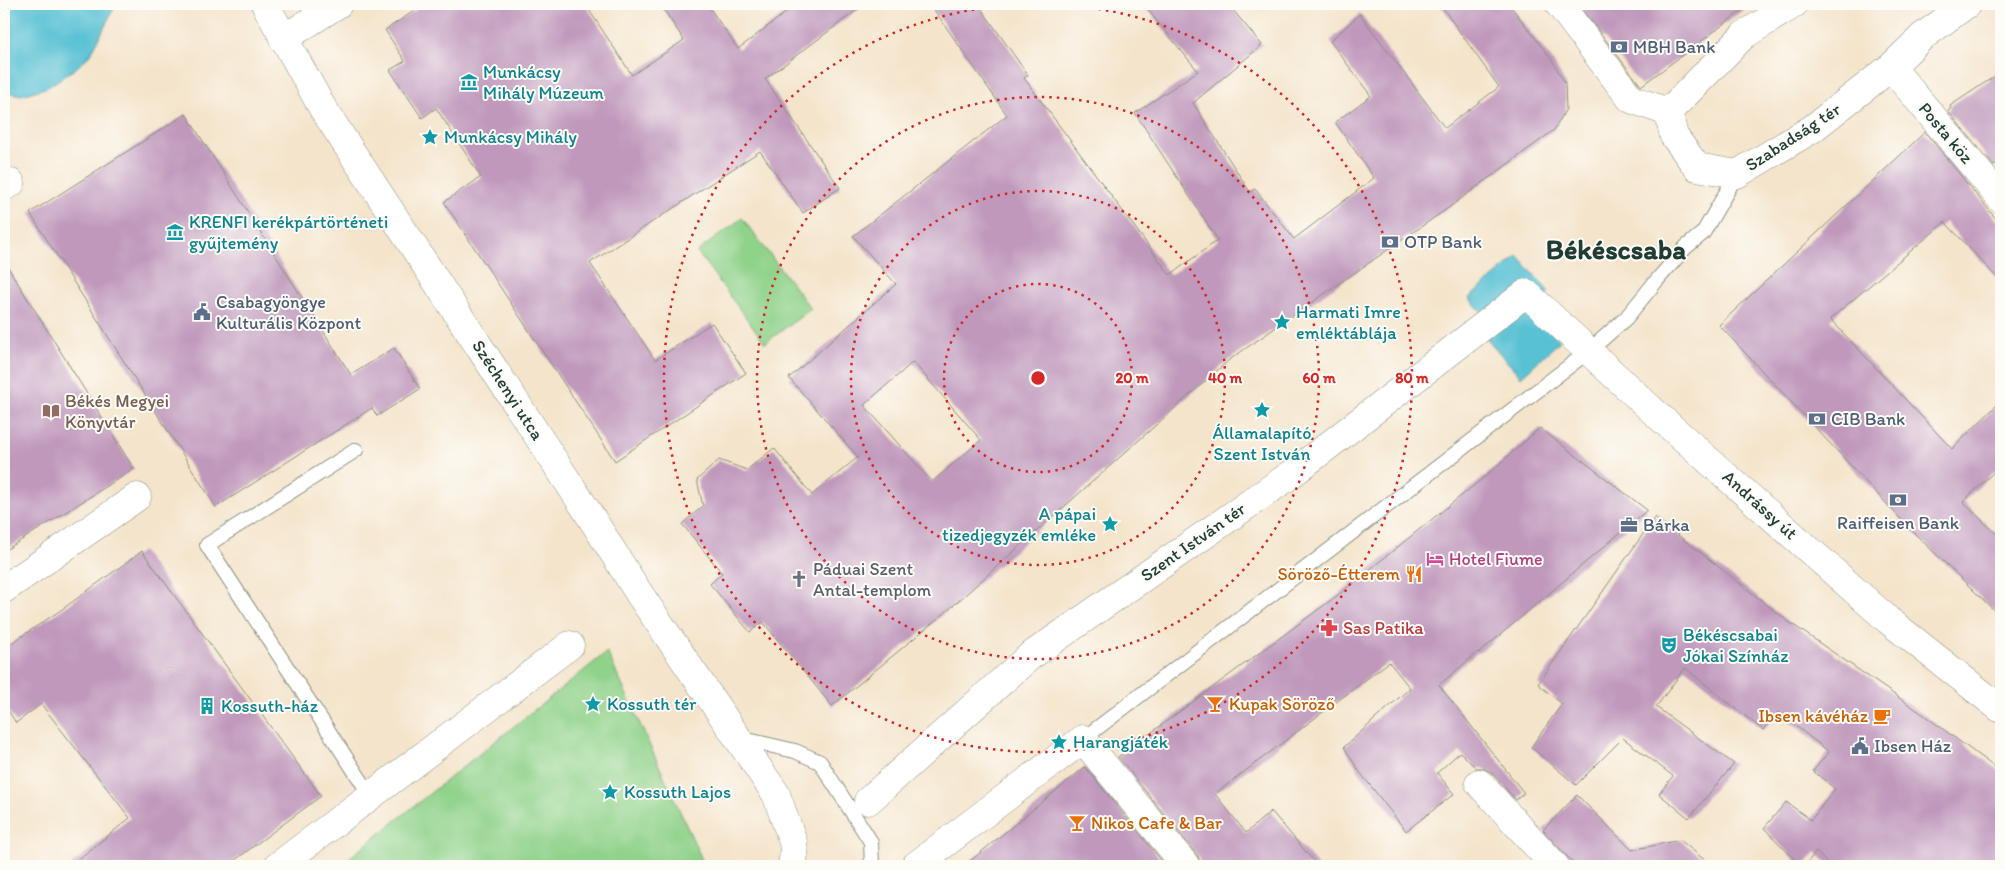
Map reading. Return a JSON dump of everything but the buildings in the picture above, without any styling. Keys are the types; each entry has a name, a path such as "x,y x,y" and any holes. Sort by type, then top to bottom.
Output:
{"street":[{"name":"Széchenyi utca","path":"265,4 283,39 327,114 640,595 737,738"},
{"path":"283,39 338,4"},
{"path":"1559,4 1631,99 1668,112 1744,36 1794,4"},
{"name":"Szabadság tér","path":"1668,112 1674,136 1697,167 1737,174 1812,129 1891,67 1922,37 1967,4"},
{"name":"Posta köz","path":"1891,67 2001,199"},
{"name":"Andrássy út","path":"1526,293 1654,411 1888,620 2001,708"},
{"name":"Szent István tér","path":"868,801 1029,657 1289,476 1526,293"},
{"path":"4,589 137,497"},
{"path":"278,866 570,645"},
{"path":"737,738 776,794 793,842 792,866"},
{"path":"915,866 1083,739 1186,866"},
{"path":"1479,783 1555,866"}],"lane":[{"path":"1083,739 1590,351 1626,318 1686,247 1703,233 1737,174"},
{"path":"356,450 207,545 371,796"},
{"path":"737,738 795,751 820,762 871,842 872,866"}],"green space":[{"path":"742,218 811,309 765,343 697,252"},
{"name":"Kossuth tér","path":"607,652 705,866 339,866"}],"water":[{"path":"4,4 116,4 91,54 76,68 48,87 22,95 4,92"},
{"path":"1518,256 1549,292 1531,308 1560,341 1521,377 1478,329 1488,319 1469,298"}],"place":[{"name":"MBH Bank","path":"1619,47"},
{"name":"Munkácsy Mihály Múzeum","path":"469,82"},
{"name":"Munkácsy Mihály","path":"430,137"},
{"name":"KRENFI kerékpártörténeti gyűjtemény","path":"175,232"},
{"name":"OTP Bank","path":"1390,242"},
{"name":"Csabagyöngye Kulturális Központ","path":"202,312"},
{"name":"Harmati Imre emléktáblája","path":"1282,322"},
{"name":"Államalapító Szent István","path":"1262,410"},
{"name":"Békés Megyei Könyvtár","path":"51,411"},
{"name":"CIB Bank","path":"1817,419"},
{"name":"Raiffeisen Bank","path":"1898,500"},
{"name":"A pápai tizedjegyzék emléke","path":"1110,524"},
{"name":"Bárka","path":"1629,525"},
{"name":"Hotel Fiume","path":"1435,559"},
{"name":"Söröző-Étterem","path":"1414,574"},
{"name":"Páduai Szent Antal-templom","path":"799,579"},
{"name":"Sas Patika","path":"1329,628"},
{"name":"Békéscsabai Jókai Színház","path":"1669,645"},
{"name":"Kossuth tér","path":"593,704"},
{"name":"Kupak Söröző","path":"1215,704"},
{"name":"Kossuth-ház","path":"207,706"},
{"name":"Ibsen kávéház","path":"1882,716"},
{"name":"Harangjáték","path":"1059,742"},
{"name":"Ibsen Ház","path":"1860,746"},
{"name":"Kossuth Lajos","path":"610,792"},
{"name":"Nikos Cafe & Bar","path":"1077,823"}],"district":[{"name":"Békéscsaba","path":"1616,249"}]}
